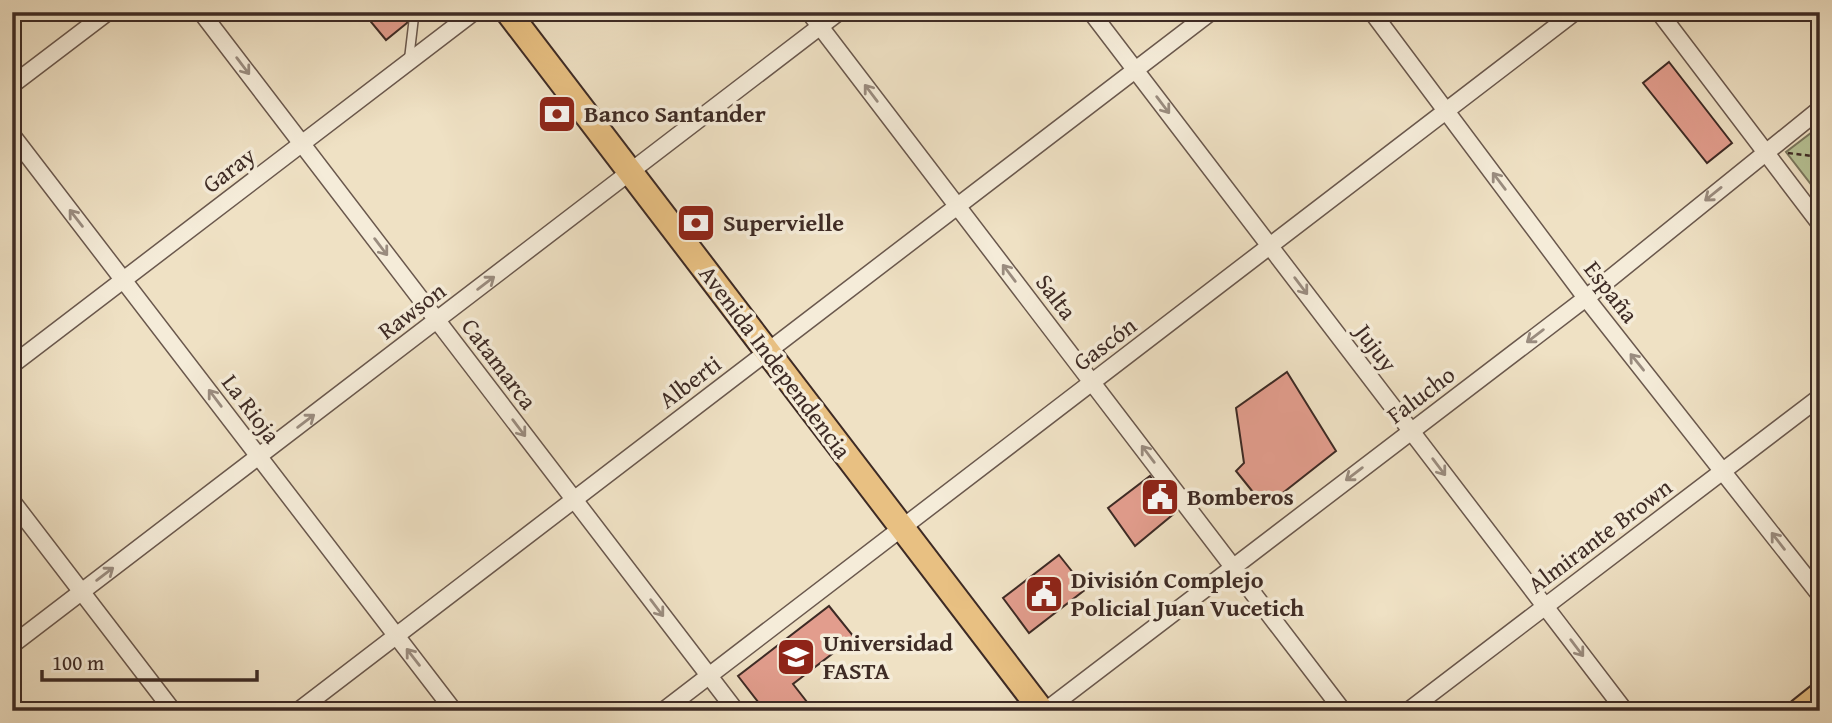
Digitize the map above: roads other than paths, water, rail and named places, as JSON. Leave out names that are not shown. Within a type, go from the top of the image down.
[{"type":"main road","name":"Avenida Independencia","points":[[508,12],[1043,711]]},
{"type":"main road","points":[[1800,711],[1820,695]]},
{"type":"street","points":[[12,85],[108,12]]},
{"type":"street","name":"Catamarca","points":[[201,12],[736,711]]},
{"type":"street","name":"Garay","points":[[12,365],[474,12]]},
{"type":"street","name":"Salta","points":[[809,12],[1343,711]]},
{"type":"street","name":"Rawson","points":[[12,645],[839,12]]},
{"type":"street","name":"Jujuy","points":[[1091,12],[1625,711]]},
{"type":"street","name":"Alberti","points":[[298,711],[1211,12]]},
{"type":"street","name":"España","points":[[1372,12],[1586,298],[1820,595]]},
{"type":"street","name":"Gascón","points":[[663,711],[1575,12]]},
{"type":"street","points":[[1659,12],[1820,224]]},
{"type":"street","name":"Falucho","points":[[1043,711],[1586,298],[1820,109]]},
{"type":"street","name":"La Rioja","points":[[12,135],[454,711]]},
{"type":"street","name":"Almirante Brown","points":[[1408,711],[1820,397]]},
{"type":"street","points":[[12,501],[173,711]]},
{"type":"lane","points":[[408,62],[414,17]]},
{"type":"place","name":"Banco Santander","points":[[557,114]]},
{"type":"place","name":"Supervielle","points":[[696,223]]},
{"type":"place","name":"Bomberos","points":[[1160,497]]},
{"type":"place","name":"División Complejo Policial Juan Vucetich","points":[[1044,594]]},
{"type":"place","name":"Universidad FASTA","points":[[796,657]]}]
